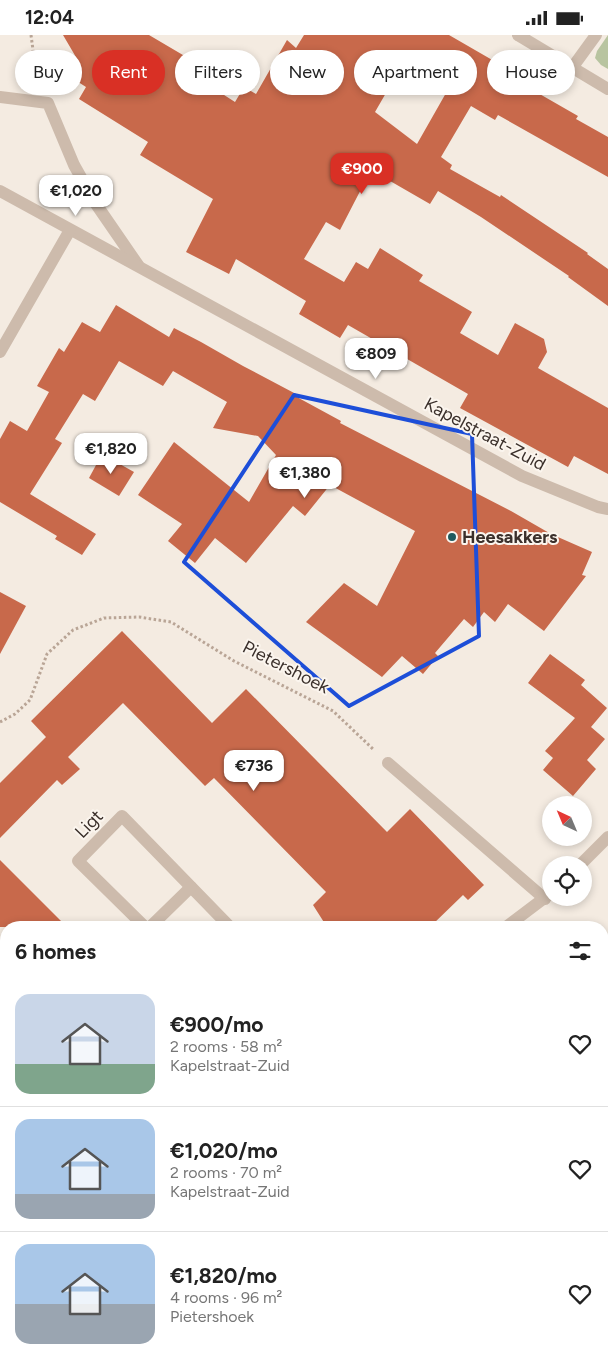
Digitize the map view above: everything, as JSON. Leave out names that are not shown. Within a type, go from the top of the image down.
[{"type":"street","points":[[518,35],[543,50]]},
{"type":"street","points":[[575,64],[596,35]]},
{"type":"street","points":[[575,70],[608,89]]},
{"type":"street","points":[[0,97],[48,103]]},
{"type":"street","name":"Kapelstraat-Zuid","points":[[48,103],[74,165],[96,204],[140,267]]},
{"type":"street","name":"Kapelstraat-Zuid","points":[[0,191],[522,476],[598,507],[608,509]]},
{"type":"street","points":[[0,352],[70,230]]},
{"type":"street","points":[[388,763],[542,891]]},
{"type":"street","name":"Ligt","points":[[139,921],[78,861],[122,816],[224,921]]},
{"type":"street","points":[[589,856],[608,837]]},
{"type":"street","points":[[156,921],[191,887]]},
{"type":"street","points":[[514,921],[542,900]]},
{"type":"path","points":[[32,35],[35,65],[48,103]]},
{"type":"path","name":"Pietershoek","points":[[0,722],[15,714],[30,700],[47,654],[73,630],[104,618],[139,617],[171,621],[234,661],[333,711],[388,763]]},
{"type":"highlighted area","points":[[294,395],[472,434],[479,636],[349,706],[184,562]]},
{"type":"green space","points":[[608,35],[608,69],[595,58],[597,51]]},
{"type":"building","points":[[63,35],[149,35],[175,50],[175,95],[224,95],[235,102],[239,95],[260,95],[260,87],[270,70],[270,95],[344,95],[344,50],[281,50],[287,40],[296,48],[304,35],[449,35],[475,50],[354,50],[354,95],[385,95],[375,112],[417,144],[445,95],[477,95],[477,51],[487,57],[487,95],[541,95],[578,116],[576,119],[608,137],[608,177],[498,115],[495,120],[471,106],[441,157],[452,165],[450,169],[500,197],[501,195],[588,253],[608,269],[608,306],[569,276],[481,217],[438,191],[430,204],[371,170],[340,230],[326,222],[304,259],[344,282],[356,262],[368,269],[380,248],[423,275],[419,281],[472,312],[460,333],[498,355],[515,323],[544,339],[547,352],[538,368],[608,408],[608,474],[574,456],[568,467],[460,408],[468,394],[348,325],[340,338],[299,314],[306,301],[236,259],[229,274],[186,252],[213,199],[140,155],[148,142],[79,99],[86,87],[82,84],[82,50],[72,50]]},
{"type":"building","points":[[116,305],[169,337],[174,328],[201,342],[296,394],[295,396],[341,421],[340,423],[511,511],[551,534],[592,552],[582,575],[586,576],[544,631],[508,604],[495,622],[484,612],[473,627],[464,619],[435,653],[438,656],[423,674],[402,656],[382,677],[306,622],[344,583],[377,606],[415,531],[330,485],[305,516],[293,506],[246,563],[215,538],[195,563],[168,541],[182,524],[138,495],[174,442],[249,502],[276,455],[258,436],[213,428],[227,402],[173,371],[163,386],[119,361],[95,401],[83,394],[55,439],[62,443],[30,494],[96,534],[82,555],[55,539],[57,536],[0,502],[0,439],[10,421],[27,431],[49,392],[37,386],[59,348],[64,352],[82,322],[100,332]]},
{"type":"building","points":[[102,454],[134,472],[119,496],[89,478]]},
{"type":"building","points":[[0,592],[26,606],[0,654]]},
{"type":"building","points":[[122,631],[212,723],[246,689],[387,832],[410,809],[484,885],[468,900],[463,895],[436,921],[323,921],[313,905],[326,892],[214,778],[205,786],[123,703],[68,757],[80,769],[62,785],[57,780],[0,838],[0,783],[46,737],[31,721]]},
{"type":"building","points":[[550,654],[585,680],[581,685],[607,708],[591,727],[605,739],[587,760],[596,769],[573,796],[543,770],[553,758],[545,751],[575,718],[528,683]]},
{"type":"building","points":[[0,860],[61,921],[0,921]]},
{"type":"place","name":"Heesakkers","points":[[452,537]]}]
